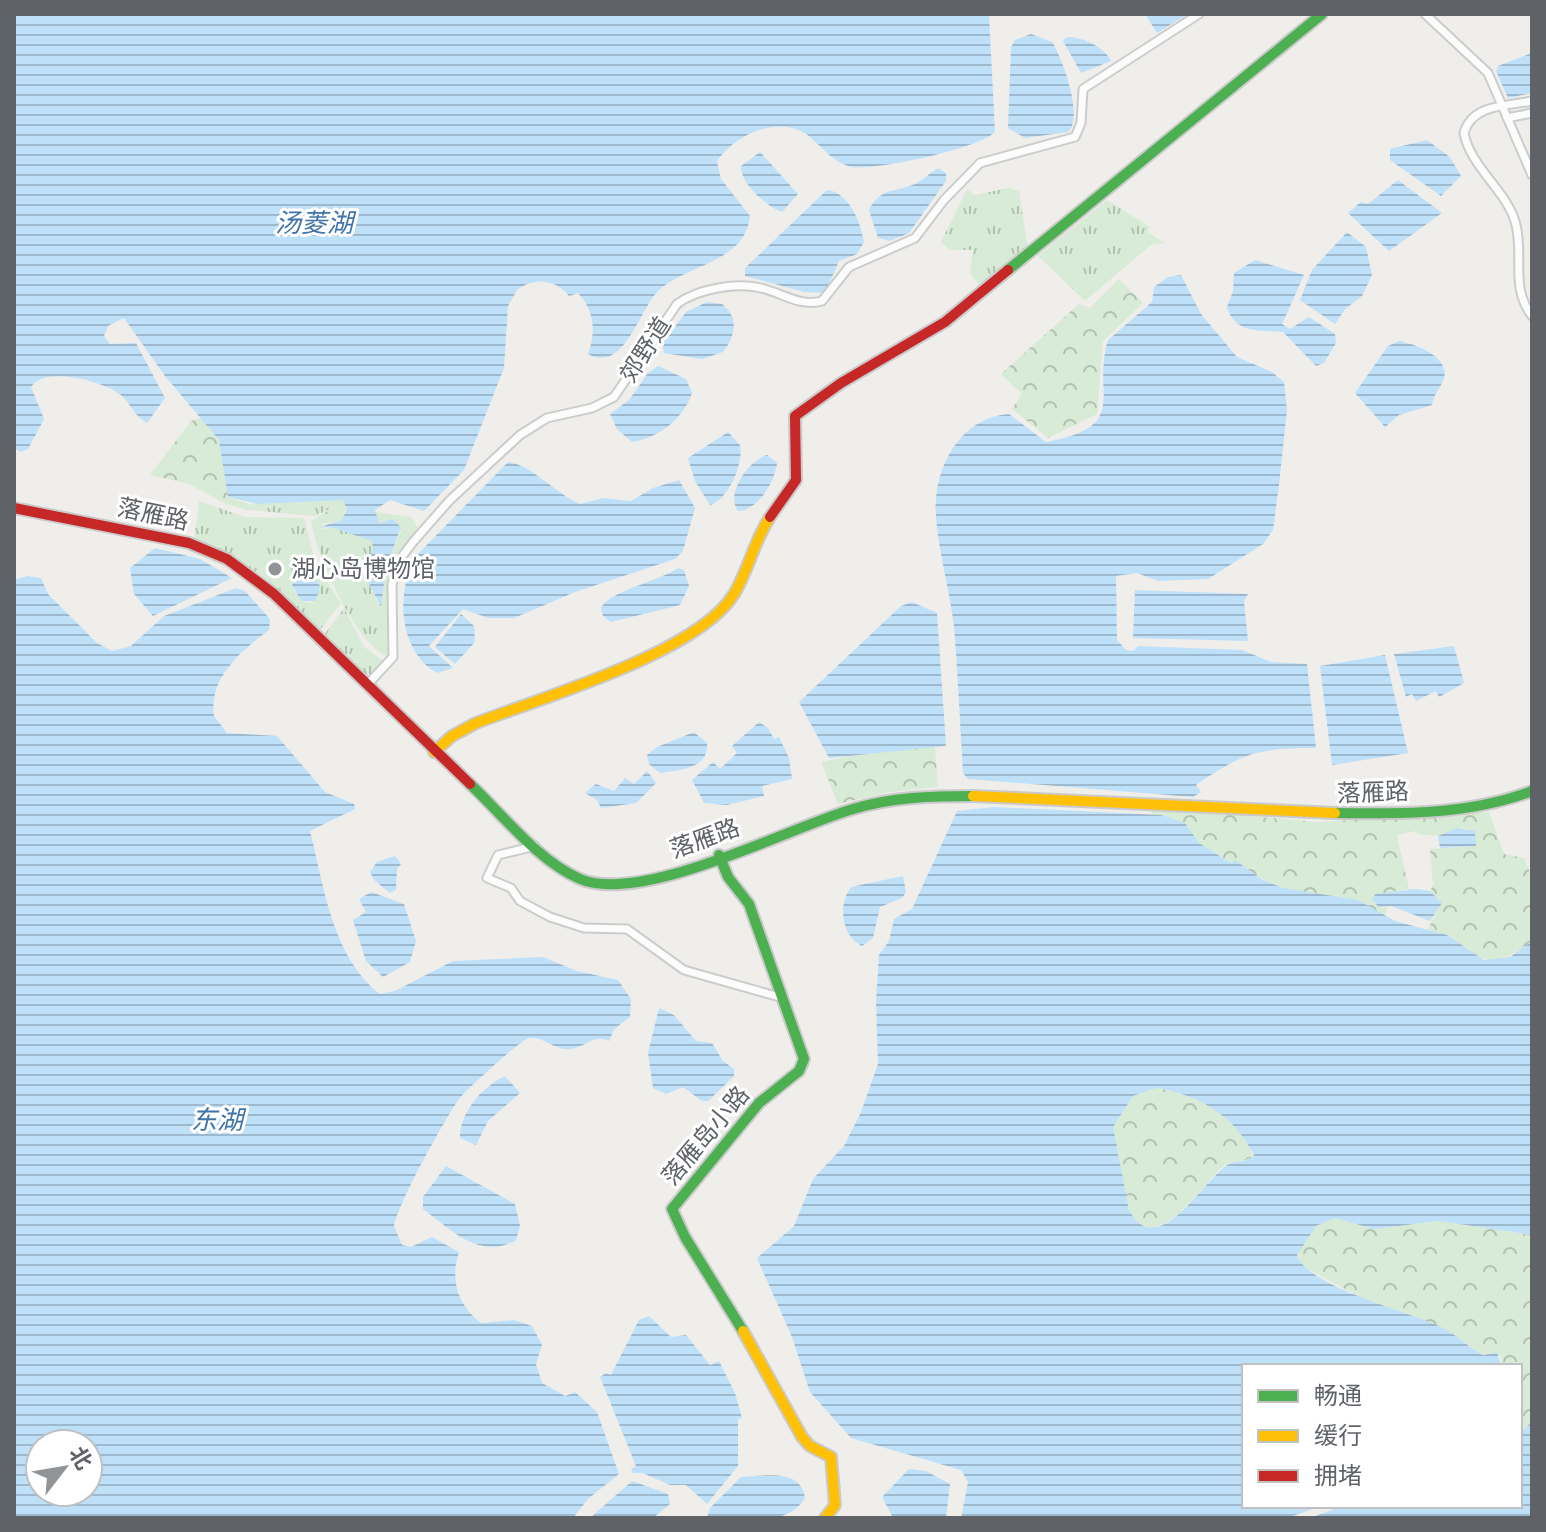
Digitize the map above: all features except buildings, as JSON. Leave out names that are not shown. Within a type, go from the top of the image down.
[{"type":"street","name":"郊野道","points":[[367,685],[393,657],[392,584],[401,558],[413,542],[513,440],[547,418],[592,408],[618,394],[677,304],[690,295],[705,291],[756,287],[799,302],[822,301],[849,267],[915,238],[944,200],[980,163],[1075,137],[1080,127],[1083,89],[1199,14]]},
{"type":"street","points":[[434,752],[452,736],[476,723],[664,650],[708,622],[734,594],[757,536],[796,480],[795,416],[841,383],[945,322],[1322,14]]},
{"type":"street","points":[[1425,14],[1484,67],[1532,175]]},
{"type":"street","points":[[1532,101],[1475,114],[1466,125],[1464,137],[1515,221],[1519,295],[1532,316]]},
{"type":"street","points":[[1507,118],[1532,113]]},
{"type":"street","name":"落雁路","points":[[14,508],[189,543],[227,559],[274,594],[434,752],[535,846],[575,877],[599,884],[650,879],[838,813],[884,801],[922,797],[963,794],[1311,815],[1479,809],[1532,791]]},
{"type":"street","points":[[535,846],[498,855],[487,878],[511,888],[520,901],[550,917],[584,928],[627,929],[684,970],[785,998]]},
{"type":"street","name":"落雁岛小路","points":[[719,855],[728,877],[749,904],[804,1053],[802,1066],[759,1103],[672,1209],[685,1237],[760,1356],[802,1437],[810,1446],[831,1457],[835,1505],[825,1518]]},
{"type":"green space","points":[[1009,188],[1019,191],[1028,249],[981,288],[970,273],[973,250],[950,250],[941,242],[967,189],[974,195]]},
{"type":"green space","points":[[1107,200],[1150,227],[1147,232],[1165,243],[1152,244],[1085,301],[1038,256]]},
{"type":"green space","points":[[1119,279],[1143,303],[1103,341],[1097,414],[1048,438],[1012,409],[1022,394],[1001,374],[1079,304],[1090,308]]},
{"type":"green space","points":[[201,418],[221,443],[228,497],[249,504],[248,510],[228,505],[189,484],[150,475],[191,421]]},
{"type":"green space","points":[[342,499],[347,507],[342,520],[322,524],[323,529],[334,528],[372,541],[373,548],[364,574],[380,607],[386,568],[401,530],[392,519],[379,523],[375,512],[411,517],[420,531],[390,581],[390,652],[387,656],[375,649],[351,617],[339,597],[314,536],[311,521],[340,504],[315,516],[248,510],[249,504]]},
{"type":"green space","points":[[199,501],[245,517],[304,518],[316,565],[341,603],[320,630],[260,574],[194,539]],"holes":[[[303,565],[309,566],[320,588],[312,603],[301,601],[293,589]]]},
{"type":"green space","points":[[344,608],[364,647],[386,663],[374,674],[364,674],[324,635]]},
{"type":"green space","points":[[935,747],[938,787],[890,792],[838,804],[821,762],[874,751]]},
{"type":"green space","points":[[1152,807],[1317,822],[1489,812],[1504,854],[1524,858],[1532,877],[1532,941],[1514,953],[1488,960],[1427,931],[1441,903],[1430,891],[1433,885],[1430,849],[1476,846],[1464,828],[1438,836],[1417,834],[1416,831],[1397,835],[1409,889],[1373,895],[1383,908],[1388,907],[1384,916],[1347,900],[1271,884],[1235,860],[1231,863],[1199,843],[1185,823],[1151,814]]},
{"type":"green space","points":[[1157,1088],[1201,1102],[1228,1119],[1248,1143],[1253,1157],[1224,1166],[1178,1214],[1152,1227],[1140,1224],[1129,1210],[1113,1127],[1133,1096]]},
{"type":"green space","points":[[1335,1218],[1374,1229],[1439,1221],[1532,1235],[1532,1422],[1522,1431],[1522,1364],[1502,1364],[1501,1356],[1483,1355],[1445,1329],[1369,1302],[1302,1266],[1297,1255],[1303,1242],[1322,1223]]},
{"type":"water","name":"汤菱湖","points":[[14,14],[989,14],[995,132],[948,152],[900,163],[860,167],[837,161],[809,136],[797,130],[772,127],[747,135],[717,161],[721,179],[750,216],[746,232],[738,244],[726,253],[658,291],[621,348],[611,355],[601,358],[588,354],[592,338],[591,315],[578,293],[569,296],[558,286],[544,282],[531,283],[517,290],[508,306],[504,368],[464,470],[424,511],[390,500],[375,510],[379,523],[392,519],[401,527],[386,568],[381,607],[364,574],[373,548],[372,541],[334,528],[320,527],[342,520],[347,509],[343,500],[258,504],[228,497],[219,440],[165,376],[124,318],[108,326],[104,336],[110,344],[136,343],[165,398],[147,423],[113,390],[74,378],[48,377],[38,380],[31,387],[44,419],[28,449],[21,452],[14,448]]},
{"type":"water","points":[[1145,14],[1188,14],[1157,33]]},
{"type":"water","points":[[1031,34],[1052,42],[1061,61],[1073,102],[1074,114],[1068,132],[1025,138],[1008,128],[1011,47],[1015,40]]},
{"type":"water","points":[[1067,37],[1092,44],[1111,61],[1081,73],[1063,41]]},
{"type":"water","points":[[1532,53],[1532,93],[1508,98],[1496,71],[1498,66]]},
{"type":"water","points":[[1427,140],[1450,157],[1461,176],[1441,196],[1390,160],[1390,149]]},
{"type":"water","points":[[760,152],[798,194],[782,212],[756,194],[742,173],[741,166]]},
{"type":"water","points":[[938,168],[946,173],[946,181],[909,233],[890,241],[878,238],[869,210],[873,203],[883,194],[915,184]]},
{"type":"water","points":[[1398,180],[1442,213],[1389,251],[1348,213],[1361,202],[1368,204]]},
{"type":"water","points":[[827,190],[848,202],[857,218],[864,242],[857,254],[839,261],[825,293],[804,292],[745,276],[745,268]]},
{"type":"water","points":[[1347,232],[1366,247],[1372,275],[1362,296],[1345,309],[1335,324],[1300,300],[1312,270]]},
{"type":"water","points":[[1255,260],[1304,275],[1282,324],[1290,329],[1309,317],[1335,334],[1336,343],[1324,363],[1316,366],[1283,332],[1249,329],[1231,316],[1227,307],[1233,291],[1234,273]]},
{"type":"water","points":[[1181,275],[1201,314],[1237,357],[1272,372],[1284,382],[1287,410],[1273,530],[1263,544],[1208,579],[1158,581],[1137,573],[1116,576],[1117,640],[1126,650],[1133,651],[1138,646],[1242,650],[1271,662],[1307,664],[1316,748],[1266,751],[1240,759],[1196,785],[1201,792],[1193,797],[968,779],[963,773],[954,626],[936,511],[943,468],[958,441],[968,431],[994,417],[1009,414],[1046,442],[1090,427],[1103,406],[1104,360],[1108,340],[1152,302],[1154,287],[1168,277]]},
{"type":"water","points":[[707,302],[722,304],[733,321],[733,333],[723,352],[702,359],[664,353],[662,344],[686,312]]},
{"type":"water","points":[[1399,341],[1431,354],[1443,365],[1445,373],[1432,405],[1399,415],[1385,427],[1355,393],[1388,346]]},
{"type":"water","points":[[658,366],[686,379],[692,393],[683,411],[669,426],[652,436],[632,442],[617,429],[610,414],[629,400],[648,373]]},
{"type":"water","points":[[728,432],[740,445],[740,462],[728,489],[717,502],[710,505],[695,481],[688,458]]},
{"type":"water","points":[[767,455],[777,463],[769,486],[759,501],[738,511],[735,496],[741,478],[753,463]]},
{"type":"water","points":[[508,462],[525,468],[580,504],[603,498],[631,501],[653,488],[679,480],[695,508],[683,551],[675,559],[575,592],[514,618],[488,618],[463,609],[429,646],[453,668],[437,673],[414,650],[408,635],[403,602],[410,570],[417,555]]},
{"type":"water","points":[[155,548],[200,559],[232,578],[153,616],[134,594],[130,568]]},
{"type":"water","points":[[306,564],[320,586],[316,601],[301,601],[292,585]]},
{"type":"water","points":[[678,568],[684,570],[689,586],[680,605],[611,622],[603,616],[601,608],[614,596]]},
{"type":"water","name":"东湖","points":[[28,576],[41,578],[48,594],[97,643],[112,651],[131,646],[164,616],[236,588],[245,591],[270,619],[269,630],[229,666],[216,689],[214,716],[227,733],[277,736],[325,792],[354,804],[355,809],[310,831],[340,941],[364,979],[380,994],[395,991],[453,961],[543,957],[577,971],[618,980],[631,999],[630,1017],[614,1029],[609,1041],[598,1039],[565,1049],[529,1038],[470,1087],[458,1100],[432,1144],[404,1198],[394,1226],[402,1245],[411,1247],[432,1237],[459,1252],[455,1272],[458,1291],[466,1308],[481,1323],[514,1320],[532,1326],[542,1345],[536,1364],[542,1383],[565,1396],[575,1392],[597,1412],[619,1474],[588,1499],[573,1518],[14,1518],[14,580]]},
{"type":"water","points":[[1135,590],[1248,594],[1244,601],[1248,641],[1133,638]]},
{"type":"water","points":[[912,602],[937,613],[946,746],[829,758],[799,702],[901,606]]},
{"type":"water","points":[[461,614],[474,626],[475,642],[455,664],[435,647]]},
{"type":"water","points":[[1454,646],[1464,683],[1439,697],[1436,691],[1416,701],[1412,694],[1406,697],[1394,654]]},
{"type":"water","points":[[1385,655],[1408,753],[1332,765],[1320,666]]},
{"type":"water","points":[[759,722],[768,728],[774,739],[779,737],[789,758],[792,779],[762,786],[764,796],[727,805],[704,803],[692,780],[713,762],[720,769],[737,753],[732,746]]},
{"type":"water","points":[[694,732],[707,743],[706,752],[698,763],[660,773],[649,764],[647,755],[657,747]]},
{"type":"water","points":[[647,771],[656,783],[636,803],[601,808],[597,800],[585,793],[596,784],[614,791],[625,778],[634,784]]},
{"type":"water","points":[[994,807],[1161,815],[1185,823],[1199,843],[1231,863],[1235,860],[1263,880],[1283,888],[1358,900],[1395,921],[1447,935],[1484,960],[1510,957],[1532,941],[1532,1235],[1439,1221],[1374,1229],[1335,1218],[1316,1226],[1297,1255],[1319,1277],[1339,1288],[1441,1327],[1483,1355],[1497,1353],[1501,1364],[1242,1364],[1242,1508],[1315,1508],[1288,1518],[961,1518],[968,1482],[961,1470],[851,1438],[810,1392],[792,1337],[757,1258],[794,1226],[813,1179],[844,1146],[861,1112],[878,1064],[876,1001],[879,955],[889,941],[894,919],[912,909],[957,811]],"holes":[[[1157,1088],[1187,1096],[1226,1119],[1237,1129],[1254,1155],[1248,1160],[1226,1166],[1179,1214],[1166,1223],[1153,1228],[1140,1224],[1129,1210],[1113,1127],[1133,1096]]]},
{"type":"water","points":[[1457,828],[1475,831],[1476,846],[1440,848],[1438,836]]},
{"type":"water","points":[[395,856],[401,864],[397,869],[396,890],[390,893],[374,880],[370,872],[377,862]]},
{"type":"water","points":[[903,876],[906,892],[902,898],[880,907],[873,938],[862,946],[850,935],[844,920],[844,903],[851,887]]},
{"type":"water","points":[[1416,889],[1430,891],[1442,903],[1430,921],[1391,906],[1379,907],[1372,900],[1375,894]]},
{"type":"water","points":[[371,892],[404,904],[416,941],[410,962],[383,977],[366,961],[353,920],[366,912],[359,899]]},
{"type":"water","points":[[659,1008],[674,1015],[696,1041],[712,1043],[723,1061],[734,1069],[734,1076],[708,1101],[702,1101],[683,1087],[666,1094],[653,1088],[648,1053]]},
{"type":"water","points":[[505,1076],[520,1093],[488,1121],[476,1145],[460,1138],[464,1119],[474,1101]]},
{"type":"water","points":[[446,1166],[515,1204],[520,1226],[516,1240],[503,1246],[478,1245],[455,1233],[423,1209],[423,1197]]},
{"type":"water","points":[[649,1316],[671,1337],[686,1335],[710,1365],[719,1361],[735,1393],[742,1418],[738,1419],[738,1466],[707,1504],[686,1485],[670,1485],[643,1473],[633,1473],[631,1469],[636,1466],[600,1377],[606,1373],[611,1375],[639,1320]]},
{"type":"water","points":[[1532,1422],[1532,1518],[1310,1518],[1337,1508],[1522,1508],[1522,1431]]},
{"type":"water","points":[[909,1469],[926,1471],[950,1484],[946,1518],[893,1518],[882,1497]]},
{"type":"water","points":[[771,1475],[789,1478],[802,1488],[805,1498],[797,1508],[774,1518],[707,1518],[710,1508],[741,1477]]},
{"type":"water","points":[[632,1481],[668,1494],[670,1504],[653,1518],[590,1518]]},
{"type":"traffic: fast","points":[[1008,270],[1322,14]]},
{"type":"traffic: fast","points":[[470,784],[550,861],[580,879],[607,884],[640,882],[676,873],[868,805],[913,798],[973,796]]},
{"type":"traffic: fast","points":[[1335,813],[1410,813],[1459,809],[1532,791]]},
{"type":"traffic: fast","points":[[719,855],[728,877],[749,904],[804,1059],[799,1071],[759,1103],[672,1209],[685,1237],[743,1331]]},
{"type":"traffic: slow","points":[[434,752],[452,736],[476,723],[617,671],[688,635],[715,615],[734,594],[770,517]]},
{"type":"traffic: slow","points":[[973,796],[1335,813]]},
{"type":"traffic: slow","points":[[743,1331],[802,1437],[810,1446],[831,1457],[835,1505],[825,1518]]},
{"type":"traffic: jam","points":[[770,517],[796,480],[795,416],[841,383],[945,322],[1008,270]]},
{"type":"traffic: jam","points":[[14,508],[189,543],[227,559],[274,594],[470,784]]},
{"type":"place","name":"湖心岛博物馆","points":[[275,569]]}]
